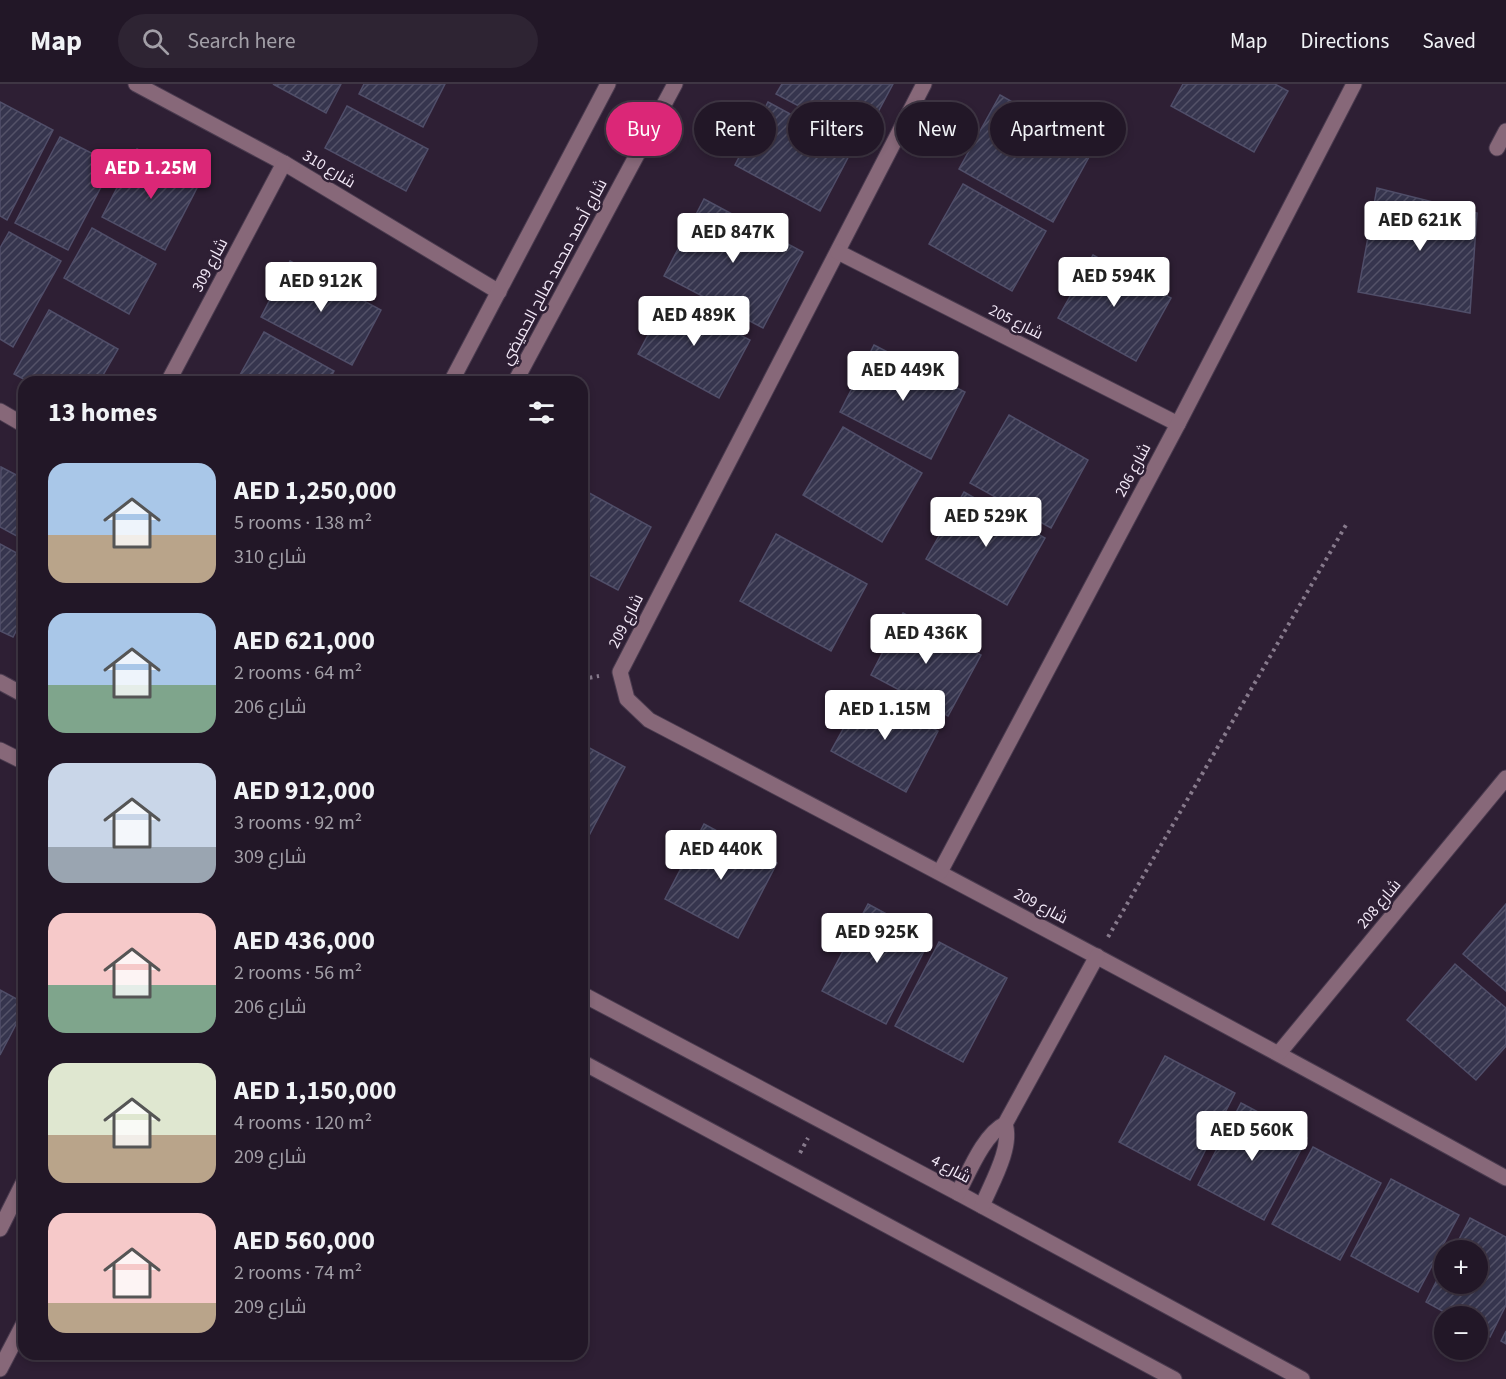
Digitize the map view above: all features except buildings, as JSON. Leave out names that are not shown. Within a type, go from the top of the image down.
[{"type":"street","name":"شارع 310","points":[[136,84],[284,164],[499,292]]},
{"type":"street","points":[[454,376],[608,84]]},
{"type":"street","name":"شارع أحمد محمد صالح الحميضي","points":[[518,376],[675,84]]},
{"type":"street","name":"شارع 209","points":[[924,84],[620,672],[627,699],[649,720],[1279,1053],[1506,1178]]},
{"type":"street","name":"شارع 206","points":[[940,872],[1178,424],[1354,84]]},
{"type":"street","points":[[1497,148],[1506,131]]},
{"type":"street","name":"شارع 309","points":[[171,376],[284,164]]},
{"type":"street","name":"شارع 205","points":[[838,252],[1178,424]]},
{"type":"street","points":[[0,411],[18,422]]},
{"type":"street","points":[[0,682],[18,692]]},
{"type":"street","points":[[0,750],[18,759]]},
{"type":"street","name":"شارع 208","points":[[1279,1053],[1506,778]]},
{"type":"street","points":[[958,1193],[989,1137],[1005,1124],[1097,956]]},
{"type":"street","name":"شارع 4","points":[[588,997],[1302,1379]]},
{"type":"street","points":[[588,1065],[1174,1379]]},
{"type":"street","points":[[982,1206],[1006,1147],[1008,1131],[1005,1124]]},
{"type":"street","points":[[0,1229],[18,1192]]},
{"type":"street","points":[[0,1369],[18,1334]]},
{"type":"path","points":[[1097,956],[1346,525]]},
{"type":"path","points":[[789,1173],[818,1119]]}]
